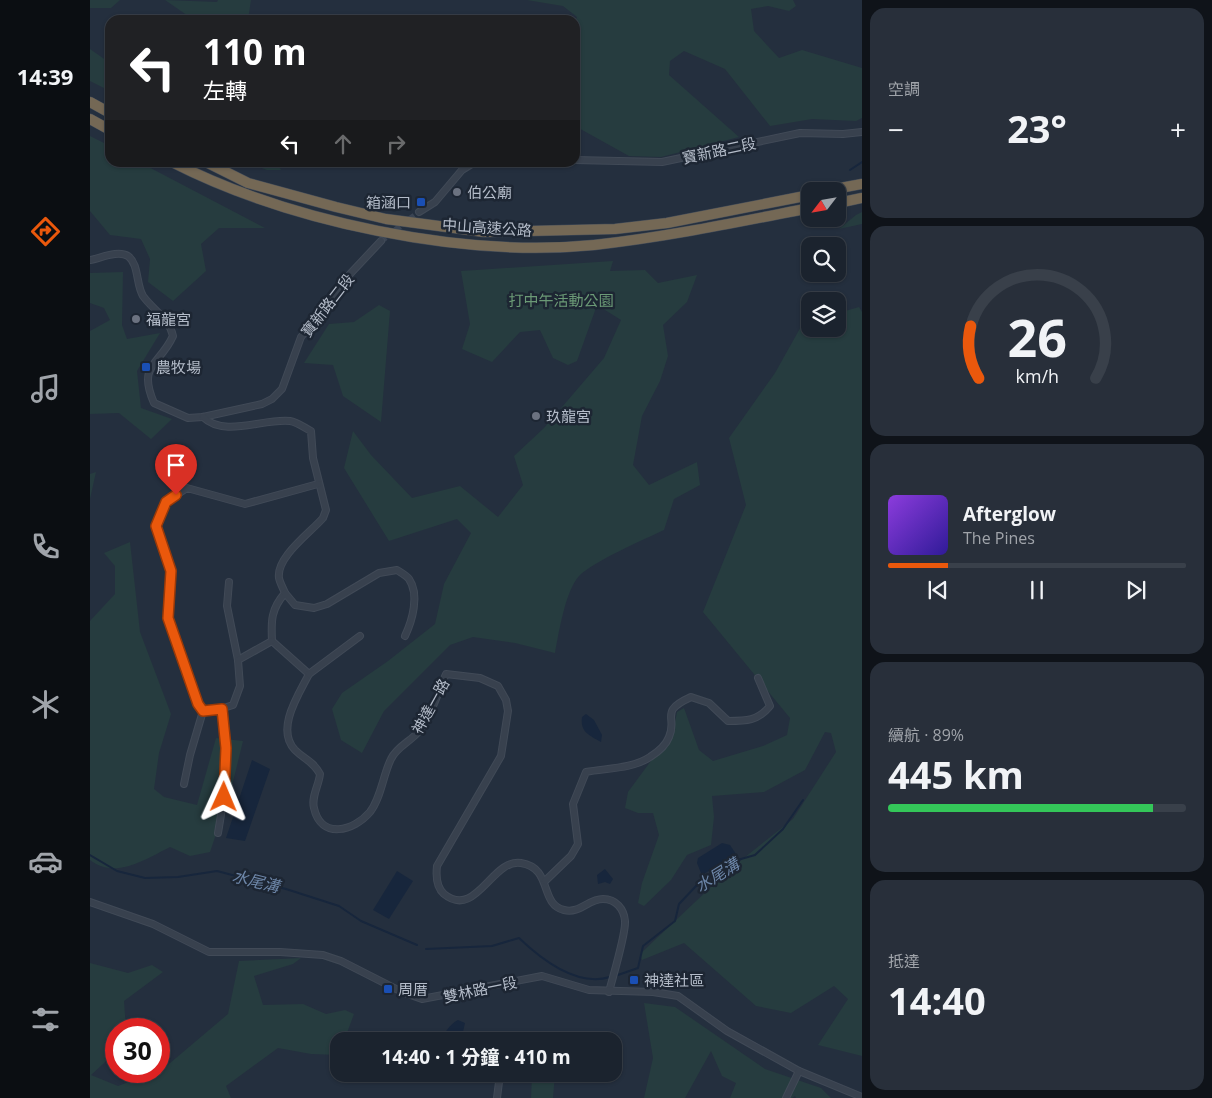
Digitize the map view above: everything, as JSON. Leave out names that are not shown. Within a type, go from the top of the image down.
[{"type":"highway","points":[[90,102],[105,110]]},
{"type":"highway","points":[[90,119],[105,127]]},
{"type":"highway","name":"中山高速公路","points":[[184,167],[244,193],[304,213],[370,229],[475,244],[592,245],[681,234],[801,210]]},
{"type":"highway","name":"中山高速公路","points":[[216,167],[248,183],[336,207],[441,228],[484,232],[515,233],[615,229],[677,221],[801,197]]},
{"type":"highway","points":[[846,187],[862,184]]},
{"type":"highway","points":[[846,201],[862,198]]},
{"type":"street","name":"寶新路二段","points":[[580,160],[662,162],[800,133],[843,134],[862,132]]},
{"type":"street","points":[[419,212],[435,202],[462,170],[467,167]]},
{"type":"street","name":"寶新路二段","points":[[90,260],[122,253],[130,257],[134,265],[138,286],[143,296],[170,326],[172,336],[150,368],[148,386],[154,403],[188,418],[203,417],[262,404],[272,399],[282,389],[301,337],[324,311],[350,274],[381,241]]},
{"type":"street","points":[[203,417],[209,424],[231,426],[291,421],[311,431],[318,484],[326,510],[323,518],[285,558],[279,569],[279,579],[285,593],[295,605],[314,608],[327,604],[379,573],[397,570],[410,580],[414,602],[413,619],[405,636]]},
{"type":"street","points":[[203,711],[198,704],[168,618],[171,571],[156,526],[166,502],[187,488],[245,504],[318,484]]},
{"type":"street","points":[[203,711],[222,709],[233,705],[240,686],[238,660],[227,606],[229,582]]},
{"type":"street","points":[[285,593],[272,614],[272,642],[310,674],[360,636]]},
{"type":"street","points":[[238,660],[272,642]]},
{"type":"street","name":"神達一路","points":[[310,674],[288,723],[288,734],[294,749],[314,764],[320,774],[314,796],[314,808],[318,816],[330,828],[342,830],[361,822],[371,810],[391,758],[422,728],[446,674],[480,678],[498,686],[506,700],[508,711],[501,756],[437,866],[437,882],[444,894],[450,897],[460,900],[470,898],[478,893],[503,867],[520,862],[532,866],[545,881],[551,902],[561,909],[572,911],[604,899],[614,901],[621,907],[625,921],[609,992]]},
{"type":"street","points":[[545,881],[571,856],[578,844],[573,804],[586,772],[635,764],[649,758],[662,748],[670,737],[670,715],[679,703],[691,697],[708,703],[728,721],[744,721],[762,716],[770,706],[758,678]]},
{"type":"street","points":[[218,833],[224,797],[226,748],[222,709]]},
{"type":"street","points":[[184,784],[203,711]]},
{"type":"street","name":"雙林路一段","points":[[90,902],[153,924],[209,952],[280,952],[323,955],[341,961],[422,1000],[542,976],[589,990],[653,992],[678,996],[727,1031],[799,1071],[862,1097]]},
{"type":"street","points":[[786,1098],[799,1071]]},
{"type":"street","points":[[497,1098],[499,1082]]},
{"type":"green space","points":[[90,0],[120,0],[111,8],[90,8]]},
{"type":"green space","points":[[165,0],[217,2],[218,0],[251,0],[249,15],[187,15]]},
{"type":"green space","points":[[527,0],[793,0],[796,6],[789,11],[768,6],[751,9],[754,31],[779,58],[802,50],[862,68],[862,118],[856,121],[812,119],[770,126],[725,69],[684,51],[670,61],[669,75],[739,137],[661,157],[629,156],[580,129],[580,15],[574,15],[563,6]]},
{"type":"green space","points":[[90,49],[105,60],[105,88],[90,81]]},
{"type":"green space","points":[[90,136],[105,144],[105,167],[149,167],[265,228],[219,228],[201,244],[206,271],[173,301],[148,282],[150,259],[141,239],[110,235],[90,211]]},
{"type":"green space","points":[[259,167],[279,167],[281,170],[267,170]]},
{"type":"green space","points":[[862,212],[862,224],[846,227],[846,223]]},
{"type":"green space","name":"打中午活動公園","points":[[613,261],[610,271],[645,270],[658,283],[697,275],[687,302],[663,325],[668,356],[660,381],[642,416],[633,465],[649,485],[697,462],[700,485],[674,499],[664,530],[607,557],[579,576],[566,602],[555,653],[515,643],[473,637],[450,645],[384,711],[362,753],[341,740],[332,709],[342,693],[388,661],[435,624],[444,584],[471,533],[457,519],[389,541],[344,468],[353,431],[371,455],[412,498],[460,486],[498,517],[523,485],[514,456],[544,428],[604,358],[621,320],[597,305],[577,361],[568,365],[553,358],[540,330],[520,332],[492,362],[462,349],[470,324],[461,271]]},
{"type":"green space","points":[[123,272],[122,325],[127,339],[160,333],[137,371],[141,408],[172,419],[151,439],[119,413],[90,414],[90,331],[110,320],[104,308],[90,303],[90,273]]},
{"type":"green space","points":[[379,305],[390,311],[381,422],[343,396],[333,365],[304,363],[329,324],[354,322]]},
{"type":"green space","points":[[859,307],[862,312],[862,1056],[818,1045],[848,999],[834,986],[791,1013],[756,1006],[684,943],[642,960],[640,954],[730,869],[793,819],[836,752],[831,733],[825,732],[805,770],[764,792],[712,796],[714,817],[711,845],[687,855],[671,880],[644,906],[638,903],[642,883],[659,835],[653,813],[638,813],[625,808],[628,792],[656,754],[672,738],[677,712],[684,708],[699,750],[713,761],[763,746],[787,735],[790,718],[703,612],[746,505],[729,438],[775,373],[801,327],[801,337],[846,337],[846,311]]},
{"type":"green space","points":[[96,472],[90,499],[90,474]]},
{"type":"green space","points":[[130,542],[140,632],[171,714],[159,753],[154,789],[164,797],[197,805],[216,738],[243,741],[232,786],[210,852],[190,856],[170,847],[130,866],[110,868],[100,866],[90,860],[90,621],[115,594],[115,566],[104,553]]},
{"type":"green space","points":[[301,958],[293,964],[254,976],[263,1005],[303,1004],[326,1014],[345,1010],[354,1014],[347,1032],[330,1032],[330,1055],[311,1054],[278,1048],[226,1086],[231,1098],[90,1098],[90,963],[128,973],[152,965],[163,972],[124,1001],[125,1018],[105,1018],[105,1062],[91,1075],[105,1081],[105,1083],[118,1086],[126,1083],[170,1083],[170,1063],[228,1014],[239,961]]},
{"type":"green space","points":[[644,1003],[675,1007],[765,1069],[821,1088],[831,1098],[796,1098],[795,1096],[792,1098],[730,1098],[736,1083],[722,1076],[711,1051],[685,1098],[644,1098],[653,1058]]},
{"type":"green space","points":[[532,1082],[554,1082],[553,1098],[531,1098]]},
{"type":"water","points":[[586,714],[594,720],[602,735],[601,742],[584,730],[582,717]]},
{"type":"water","points":[[252,760],[270,769],[245,841],[226,838]]},
{"type":"water","points":[[722,843],[730,845],[736,854],[704,874],[701,873],[697,863],[698,858]]},
{"type":"water","points":[[605,869],[613,879],[610,884],[605,882],[598,884],[597,875]]},
{"type":"water","points":[[397,871],[413,881],[389,919],[373,910]]},
{"type":"water","points":[[458,1020],[465,1023],[463,1032],[445,1032]]},
{"type":"waterway","points":[[850,170],[862,162]]},
{"type":"waterway","name":"水尾溝","points":[[615,976],[638,968],[643,946],[675,921],[679,904],[697,885],[734,861],[755,855],[783,829],[803,800]]},
{"type":"waterway","name":"水尾溝","points":[[90,855],[117,871],[145,878],[178,877],[217,871],[286,889],[339,906],[361,921],[417,945]]},
{"type":"waterway","name":"水尾溝","points":[[426,949],[492,946],[519,938],[538,955],[561,970],[585,978],[598,979],[610,977]]},
{"type":"tunnel","points":[[381,241],[419,212]]},
{"type":"place","name":"伯公廟","points":[[457,192]]},
{"type":"place","name":"箱涵口","points":[[421,202]]},
{"type":"place","name":"福龍宮","points":[[136,319]]},
{"type":"place","name":"農牧場","points":[[146,367]]},
{"type":"place","name":"玖龍宮","points":[[536,416]]},
{"type":"place","name":"神達社區","points":[[634,980]]},
{"type":"place","name":"周厝","points":[[388,989]]},
{"type":"route","points":[[176,495],[166,502],[156,526],[171,571],[168,618],[198,704],[203,711],[222,709],[226,748],[224,797]]}]
